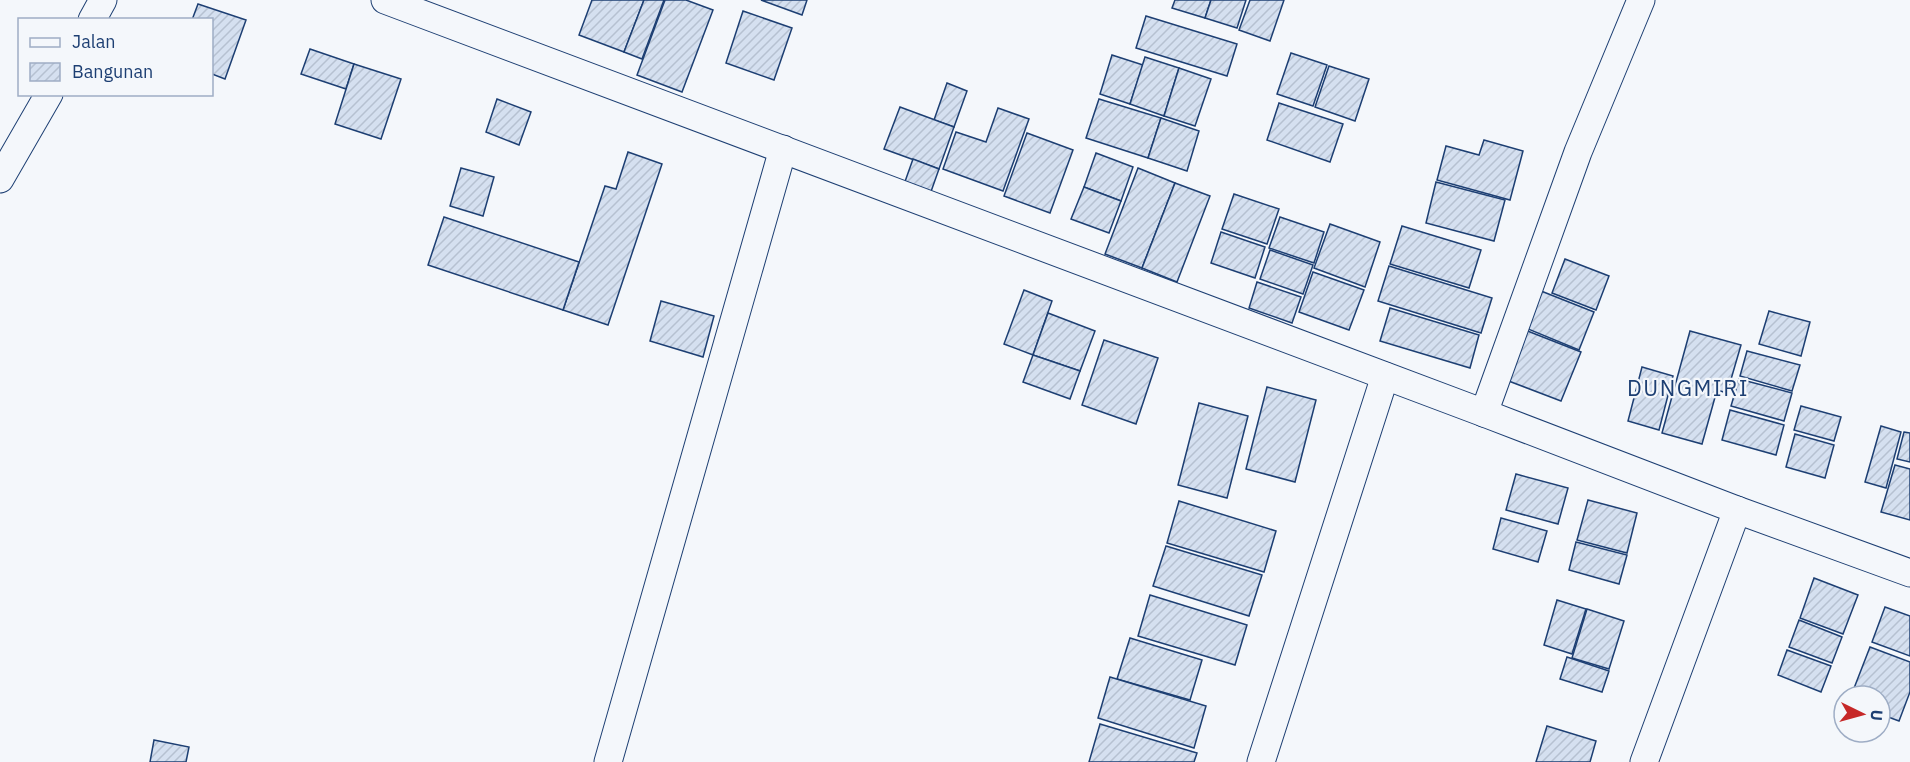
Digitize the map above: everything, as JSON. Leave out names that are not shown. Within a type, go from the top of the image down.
[{"type":"street","points":[[93,18],[103,0]]},
{"type":"street","points":[[385,0],[1737,510],[1910,573]]},
{"type":"street","points":[[1484,413],[1578,152],[1641,0]]},
{"type":"street","points":[[0,179],[48,96]]},
{"type":"street","points":[[608,762],[783,149]]},
{"type":"street","points":[[1261,762],[1385,376]]},
{"type":"street","points":[[1644,762],[1737,510]]},
{"type":"building","points":[[592,0],[644,0],[624,52],[579,35]]},
{"type":"building","points":[[644,0],[664,0],[642,59],[624,52]]},
{"type":"building","points":[[665,0],[686,0],[713,10],[682,92],[637,75]]},
{"type":"building","points":[[761,0],[807,0],[802,15]]},
{"type":"building","points":[[1175,0],[1211,0],[1205,18],[1172,8]]},
{"type":"building","points":[[1211,0],[1246,0],[1237,28],[1205,18]]},
{"type":"building","points":[[1250,0],[1284,0],[1270,41],[1239,30]]},
{"type":"building","points":[[198,4],[246,20],[225,79],[213,74],[213,18],[193,18]]},
{"type":"building","points":[[743,11],[792,28],[774,80],[726,63]]},
{"type":"building","points":[[1146,16],[1237,44],[1227,76],[1136,48]]},
{"type":"building","points":[[310,49],[354,64],[346,89],[301,74]]},
{"type":"building","points":[[1291,53],[1327,65],[1313,106],[1277,94]]},
{"type":"building","points":[[1112,55],[1143,65],[1130,104],[1100,94]]},
{"type":"building","points":[[1145,57],[1179,68],[1164,116],[1130,104]]},
{"type":"building","points":[[354,64],[401,79],[381,139],[335,124]]},
{"type":"building","points":[[1329,66],[1369,79],[1355,121],[1315,107]]},
{"type":"building","points":[[1179,68],[1211,79],[1195,126],[1164,116]]},
{"type":"building","points":[[947,83],[967,91],[954,127],[934,120]]},
{"type":"building","points":[[497,99],[531,112],[519,145],[486,132]]},
{"type":"building","points":[[1099,99],[1161,118],[1148,158],[1086,138]]},
{"type":"building","points":[[1279,103],[1343,124],[1330,162],[1267,140]]},
{"type":"building","points":[[900,107],[954,127],[939,169],[884,149]]},
{"type":"building","points":[[998,108],[1029,119],[1003,191],[943,169],[956,132],[986,142]]},
{"type":"building","points":[[1161,118],[1199,131],[1187,171],[1148,158]]},
{"type":"building","points":[[1027,133],[1073,150],[1050,213],[1004,196]]},
{"type":"building","points":[[1484,140],[1523,151],[1510,200],[1437,180],[1446,146],[1479,155]]},
{"type":"building","points":[[628,152],[662,164],[608,325],[563,310],[605,186],[616,189]]},
{"type":"building","points":[[1096,153],[1133,167],[1121,201],[1084,187]]},
{"type":"building","points":[[913,159],[939,169],[928,200],[902,190]]},
{"type":"building","points":[[461,168],[494,177],[483,216],[450,206]]},
{"type":"building","points":[[1138,168],[1175,183],[1142,268],[1105,254]]},
{"type":"building","points":[[1436,182],[1505,200],[1494,241],[1426,223]]},
{"type":"building","points":[[1175,183],[1210,196],[1177,282],[1142,268]]},
{"type":"building","points":[[1084,187],[1121,201],[1109,233],[1071,219]]},
{"type":"building","points":[[1234,194],[1279,209],[1267,244],[1222,229]]},
{"type":"building","points":[[444,217],[579,262],[563,310],[428,265]]},
{"type":"building","points":[[1280,217],[1324,232],[1314,263],[1269,248]]},
{"type":"building","points":[[1330,224],[1380,242],[1365,287],[1314,268]]},
{"type":"building","points":[[1402,226],[1481,250],[1469,288],[1390,264]]},
{"type":"building","points":[[1221,232],[1265,247],[1255,278],[1211,263]]},
{"type":"building","points":[[1270,250],[1313,265],[1303,294],[1260,279]]},
{"type":"building","points":[[1565,259],[1609,276],[1596,310],[1552,293]]},
{"type":"building","points":[[1389,266],[1492,298],[1481,333],[1378,301]]},
{"type":"building","points":[[1313,272],[1364,290],[1349,330],[1299,312]]},
{"type":"building","points":[[1257,282],[1301,297],[1292,323],[1249,308]]},
{"type":"building","points":[[1536,289],[1594,312],[1579,350],[1521,326]]},
{"type":"building","points":[[1024,290],[1052,301],[1033,355],[1004,344]]},
{"type":"building","points":[[661,301],[714,316],[703,357],[650,341]]},
{"type":"building","points":[[1390,308],[1479,335],[1470,368],[1380,341]]},
{"type":"building","points":[[1769,311],[1810,322],[1801,356],[1759,344]]},
{"type":"building","points":[[1048,313],[1095,331],[1080,371],[1033,355]]},
{"type":"building","points":[[1525,330],[1581,352],[1561,401],[1506,380]]},
{"type":"building","points":[[1690,331],[1741,345],[1727,393],[1717,390],[1702,444],[1662,433]]},
{"type":"building","points":[[1104,340],[1158,358],[1136,424],[1082,405]]},
{"type":"building","points":[[1747,351],[1800,365],[1792,391],[1740,376]]},
{"type":"building","points":[[1033,355],[1080,371],[1070,399],[1023,382]]},
{"type":"building","points":[[1642,367],[1673,376],[1659,430],[1628,421]]},
{"type":"building","points":[[1739,379],[1792,393],[1784,421],[1731,406]]},
{"type":"building","points":[[1267,387],[1316,400],[1295,482],[1246,469]]},
{"type":"building","points":[[1199,403],[1248,416],[1227,498],[1178,485]]},
{"type":"building","points":[[1801,406],[1841,417],[1834,441],[1794,430]]},
{"type":"building","points":[[1730,410],[1784,425],[1776,455],[1722,440]]},
{"type":"building","points":[[1881,426],[1901,432],[1886,488],[1865,482]]},
{"type":"building","points":[[1904,432],[1910,433],[1910,462],[1897,459]]},
{"type":"building","points":[[1795,434],[1834,445],[1825,478],[1786,467]]},
{"type":"building","points":[[1895,465],[1910,469],[1910,520],[1881,512]]},
{"type":"building","points":[[1516,474],[1568,488],[1558,524],[1506,510]]},
{"type":"building","points":[[1588,500],[1637,513],[1627,553],[1577,540]]},
{"type":"building","points":[[1179,501],[1276,531],[1264,572],[1167,543]]},
{"type":"building","points":[[1501,518],[1547,531],[1538,562],[1493,549]]},
{"type":"building","points":[[1576,542],[1627,555],[1619,584],[1569,570]]},
{"type":"building","points":[[1166,546],[1262,575],[1249,616],[1153,586]]},
{"type":"building","points":[[1814,578],[1858,595],[1843,634],[1800,618]]},
{"type":"building","points":[[1150,595],[1247,625],[1235,665],[1138,636]]},
{"type":"building","points":[[1557,600],[1586,609],[1572,654],[1544,645]]},
{"type":"building","points":[[1885,607],[1910,616],[1910,656],[1872,642]]},
{"type":"building","points":[[1587,609],[1624,621],[1609,669],[1572,658]]},
{"type":"building","points":[[1799,620],[1842,637],[1832,663],[1789,647]]},
{"type":"building","points":[[1130,638],[1202,660],[1190,700],[1117,679]]},
{"type":"building","points":[[1870,647],[1910,662],[1910,692],[1899,721],[1892,718],[1892,684],[1856,684]]},
{"type":"building","points":[[1787,650],[1831,666],[1821,692],[1778,675]]},
{"type":"building","points":[[1567,657],[1609,671],[1602,692],[1560,679]]},
{"type":"building","points":[[1110,677],[1206,706],[1194,748],[1098,718]]},
{"type":"building","points":[[1100,724],[1197,753],[1194,762],[1089,762]]},
{"type":"building","points":[[1547,726],[1596,741],[1590,762],[1536,762]]},
{"type":"building","points":[[154,740],[189,747],[186,762],[150,762]]},
{"type":"district","name":"DUNGMIRI","points":[[1688,388]]}]
